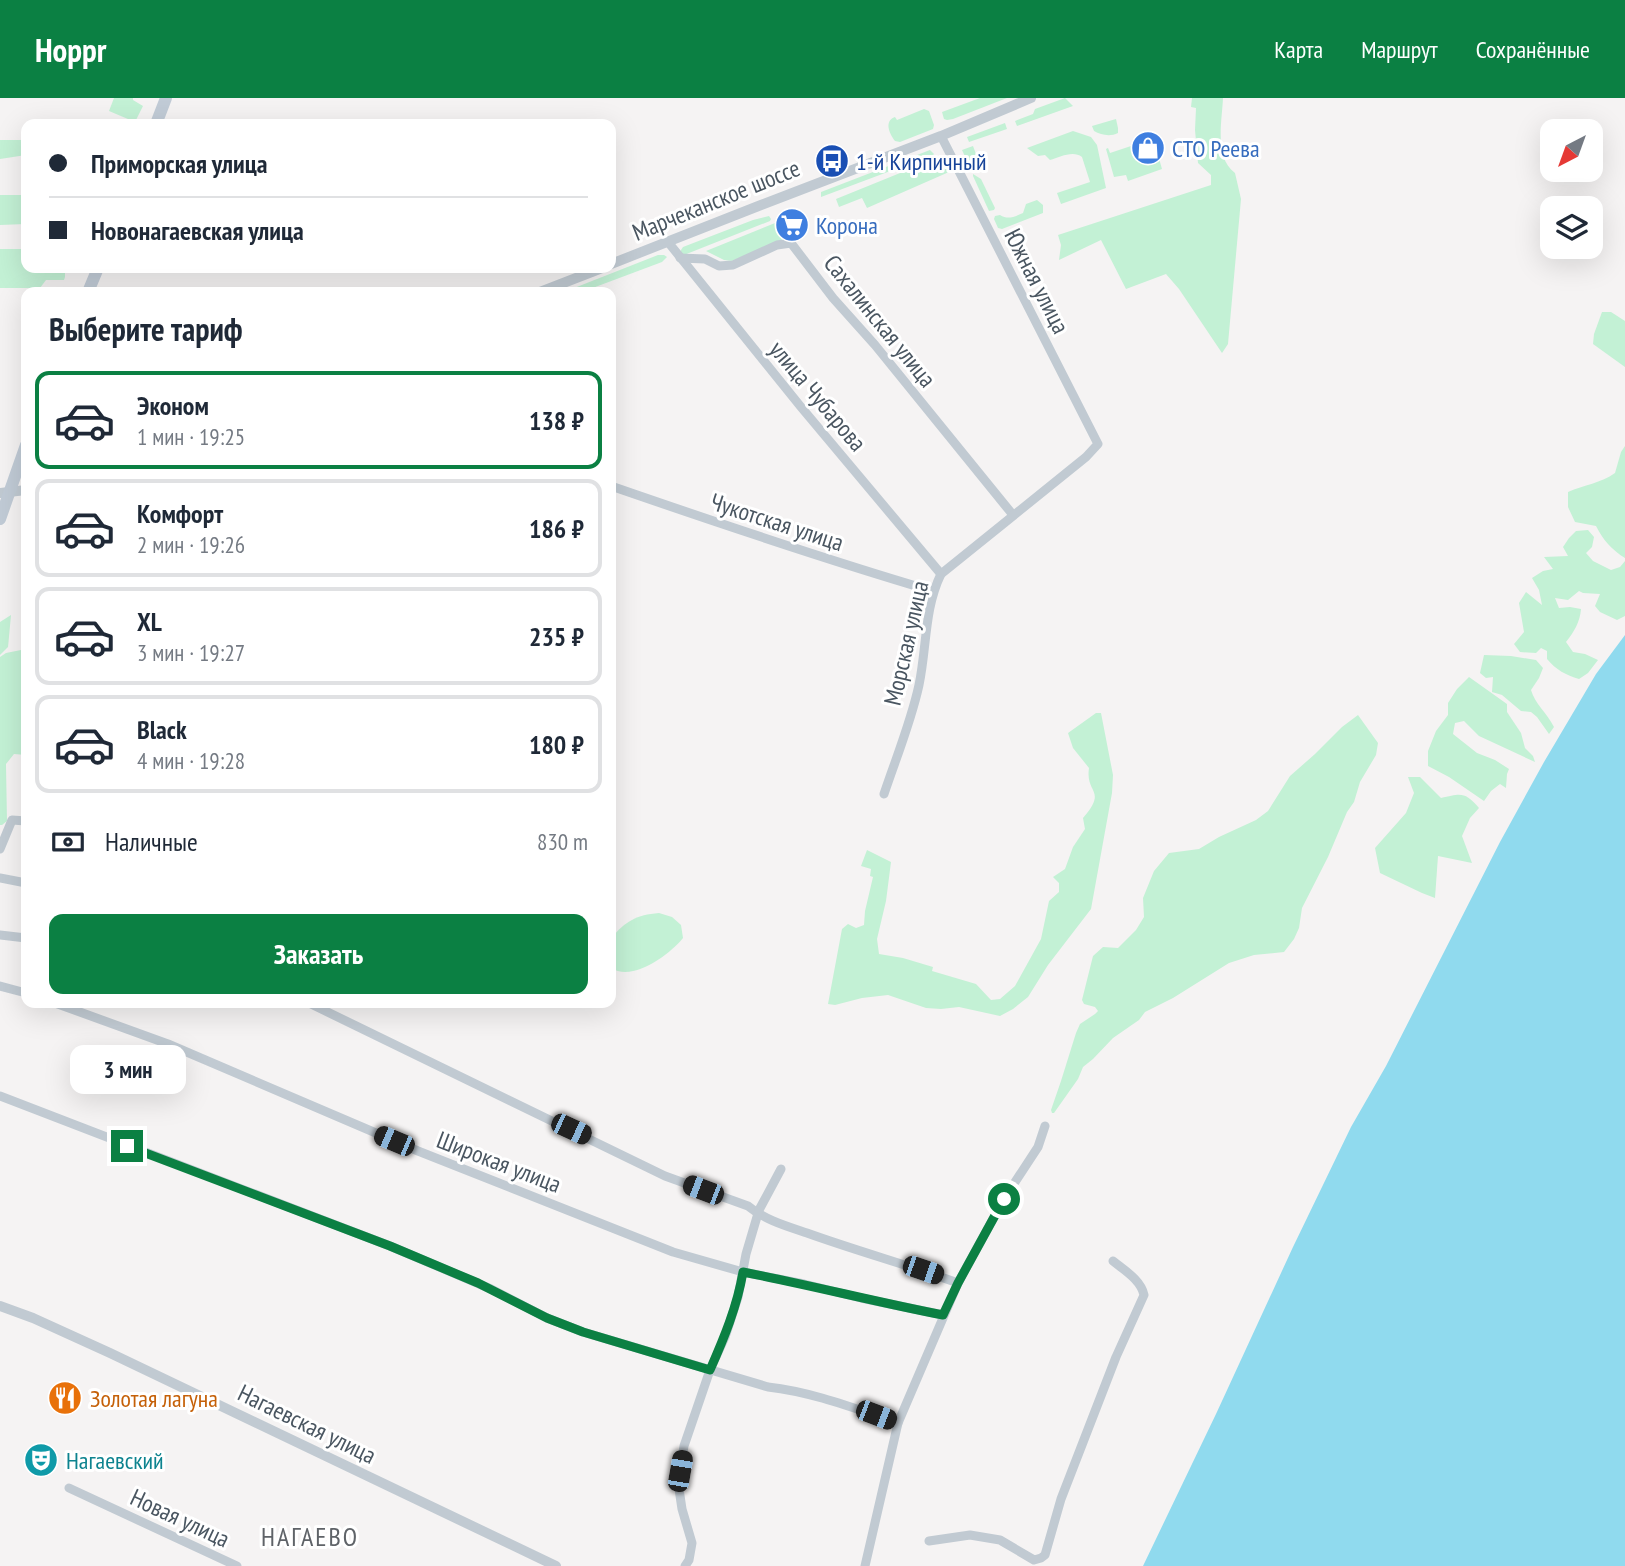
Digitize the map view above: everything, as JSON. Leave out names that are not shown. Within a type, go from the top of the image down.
[{"type":"main road","points":[[158,119],[166,98]]},
{"type":"main road","points":[[0,519],[4,493],[21,456]]},
{"type":"street","name":"Марчеканское шоссе","points":[[616,262],[941,136],[1031,98]]},
{"type":"street","name":"Южная улица","points":[[941,136],[1098,444]]},
{"type":"street","name":"улица Чубарова","points":[[668,242],[941,574]]},
{"type":"street","name":"Сахалинская улица","points":[[680,258],[705,259],[719,266],[733,265],[778,245],[792,243],[833,298],[1013,515]]},
{"type":"street","points":[[553,287],[589,273]]},
{"type":"street","name":"Морская улица","points":[[884,794],[918,688],[933,591],[941,574],[1086,457],[1098,444]]},
{"type":"street","name":"Чукотская улица","points":[[616,488],[741,531],[933,591]]},
{"type":"street","points":[[0,849],[12,820],[21,821]]},
{"type":"street","points":[[0,878],[21,882]]},
{"type":"street","points":[[0,935],[21,937]]},
{"type":"street","points":[[0,986],[21,992]]},
{"type":"street","name":"Широкая улица","points":[[69,1008],[168,1044],[418,1151],[673,1252],[743,1272],[943,1315]]},
{"type":"street","points":[[319,1008],[665,1176],[748,1206],[758,1214],[848,1248],[958,1283]]},
{"type":"street","points":[[0,1096],[390,1246],[492,1289],[560,1324],[768,1387],[782,1388],[843,1404],[898,1423]]},
{"type":"street","points":[[865,1566],[898,1423],[958,1283],[1004,1199],[1038,1147],[1045,1126]]},
{"type":"street","points":[[685,1566],[692,1543],[679,1489],[684,1446],[734,1310],[758,1214],[780,1169]]},
{"type":"street","points":[[929,1541],[970,1535],[1000,1540],[1034,1560],[1045,1555],[1061,1499],[1116,1357],[1144,1295],[1139,1283],[1113,1261]]},
{"type":"street","name":"Нагаевская улица","points":[[0,1306],[110,1353],[556,1566]]},
{"type":"street","name":"Новая улица","points":[[68,1488],[237,1566]]},
{"type":"green space","points":[[114,98],[133,98],[143,106],[136,119],[128,119],[109,111]]},
{"type":"green space","points":[[980,98],[1007,98],[953,119],[944,119],[942,112]]},
{"type":"green space","points":[[1065,98],[1073,106],[1017,126],[1015,121],[1033,114],[1035,109]]},
{"type":"green space","points":[[1192,98],[1223,98],[1222,149],[1228,166],[1235,173],[1241,199],[1228,344],[1222,353],[1166,274],[1126,289],[1101,240],[1059,260],[1061,245],[1058,235],[1211,185],[1211,175],[1198,163],[1196,108],[1191,107]]},
{"type":"green space","points":[[924,109],[929,111],[933,129],[900,142],[895,141],[889,128],[890,121],[895,117],[897,120]]},
{"type":"green space","points":[[1116,119],[1118,133],[1106,135],[1094,131],[1092,126]]},
{"type":"green space","points":[[1005,123],[1007,129],[969,142],[967,137]]},
{"type":"green space","points":[[1073,131],[1091,137],[1097,145],[1106,188],[1061,204],[1057,193],[1090,182],[1082,157],[1071,154],[1050,160],[1045,155],[1038,156],[1027,148]]},
{"type":"green space","points":[[0,140],[21,140],[21,156],[0,159]]},
{"type":"green space","points":[[973,146],[979,162],[969,165],[962,150]]},
{"type":"green space","points":[[1131,146],[1136,161],[1158,155],[1162,169],[1128,181],[1126,175],[1114,177],[1106,149],[1108,148],[1110,153]]},
{"type":"green space","points":[[930,150],[933,155],[821,197],[821,192]]},
{"type":"green space","points":[[942,156],[949,172],[867,208],[862,198],[839,207],[836,199]]},
{"type":"green space","points":[[973,174],[981,179],[994,210],[989,211]]},
{"type":"green space","points":[[0,195],[21,195],[21,224],[0,225]]},
{"type":"green space","points":[[1037,200],[1043,205],[1043,213],[1002,229],[998,228],[995,216],[1017,216],[1023,213],[1026,204]]},
{"type":"green space","points":[[769,216],[770,221],[684,255],[681,253],[683,247]]},
{"type":"green space","points":[[775,223],[782,240],[732,261],[706,251]]},
{"type":"green space","points":[[0,249],[21,249],[21,273],[65,273],[64,280],[46,280],[41,287],[0,288]]},
{"type":"green space","points":[[658,255],[667,257],[662,262],[595,287],[577,287]]},
{"type":"green space","points":[[1602,312],[1611,312],[1625,321],[1625,367],[1593,344]]},
{"type":"green space","points":[[1625,446],[1625,558],[1608,544],[1596,526],[1575,522],[1568,507],[1568,492],[1615,473]]},
{"type":"green space","points":[[1588,530],[1594,537],[1592,547],[1586,553],[1593,561],[1611,570],[1620,567],[1625,561],[1625,616],[1617,620],[1600,612],[1595,606],[1600,594],[1579,591],[1568,600],[1555,598],[1559,608],[1581,609],[1576,627],[1566,642],[1573,652],[1598,660],[1588,673],[1579,679],[1554,666],[1547,659],[1547,651],[1541,648],[1536,653],[1520,652],[1514,644],[1524,632],[1519,603],[1526,592],[1542,605],[1539,590],[1532,578],[1543,571],[1553,569],[1544,557],[1568,556],[1563,547],[1569,538],[1576,531]]},
{"type":"green space","points":[[11,615],[8,647],[0,655],[0,622]]},
{"type":"green space","points":[[21,650],[21,755],[14,754],[6,764],[7,821],[0,825],[0,657]]},
{"type":"green space","points":[[1484,655],[1536,660],[1543,668],[1531,690],[1554,727],[1549,734],[1531,712],[1521,711],[1502,695],[1492,692],[1493,677],[1486,678],[1480,673]]},
{"type":"green space","points":[[1469,677],[1507,704],[1507,712],[1535,762],[1479,736],[1464,721],[1455,723],[1453,734],[1477,753],[1509,769],[1506,788],[1500,784],[1484,801],[1428,766],[1428,751],[1436,731],[1448,715],[1448,703]]},
{"type":"green space","points":[[1096,713],[1101,713],[1113,775],[1091,909],[1048,965],[1028,997],[1000,1016],[959,1007],[926,1008],[888,995],[828,1004],[842,929],[848,924],[856,928],[864,925],[873,877],[870,876],[871,869],[861,866],[867,850],[891,862],[877,939],[879,954],[933,967],[932,971],[976,984],[991,1000],[1000,999],[1015,986],[1041,939],[1049,901],[1059,892],[1059,883],[1053,877],[1065,869],[1073,847],[1085,829],[1083,818],[1094,802],[1089,768],[1073,748],[1068,733]]},
{"type":"green space","points":[[1358,715],[1378,743],[1376,755],[1360,782],[1354,802],[1302,908],[1294,939],[1284,952],[1254,955],[1229,963],[1145,1012],[1083,1067],[1078,1079],[1052,1113],[1080,1024],[1098,1011],[1095,1007],[1084,1004],[1082,1000],[1093,956],[1103,947],[1118,948],[1136,930],[1144,917],[1143,898],[1154,871],[1169,853],[1199,849],[1268,811],[1290,776]]},
{"type":"green space","points":[[1408,777],[1420,777],[1441,798],[1463,795],[1479,808],[1470,818],[1462,836],[1472,863],[1438,856],[1435,898],[1380,873],[1375,848],[1406,813],[1414,793]]},
{"type":"green space","points":[[659,913],[672,917],[681,925],[683,938],[650,965],[630,972],[616,970],[616,933],[632,920]]},
{"type":"water","points":[[1625,635],[1625,1566],[1143,1566],[1351,1127],[1386,1066],[1500,842],[1544,762],[1596,674]]},
{"type":"place","name":"СТО Реева","points":[[1148,148]]},
{"type":"place","name":"1-й Кирпичный","points":[[832,161]]},
{"type":"place","name":"Корона","points":[[792,225]]},
{"type":"place","name":"Золотая лагуна","points":[[65,1398]]},
{"type":"place","name":"Нагаевский","points":[[41,1460]]},
{"type":"district","name":"НАГАЕВО","points":[[310,1536]]},
{"type":"route","points":[[127,1146],[390,1246],[492,1289],[547,1318],[583,1332],[710,1370],[725,1336],[743,1272],[943,1315],[1004,1199]]}]
